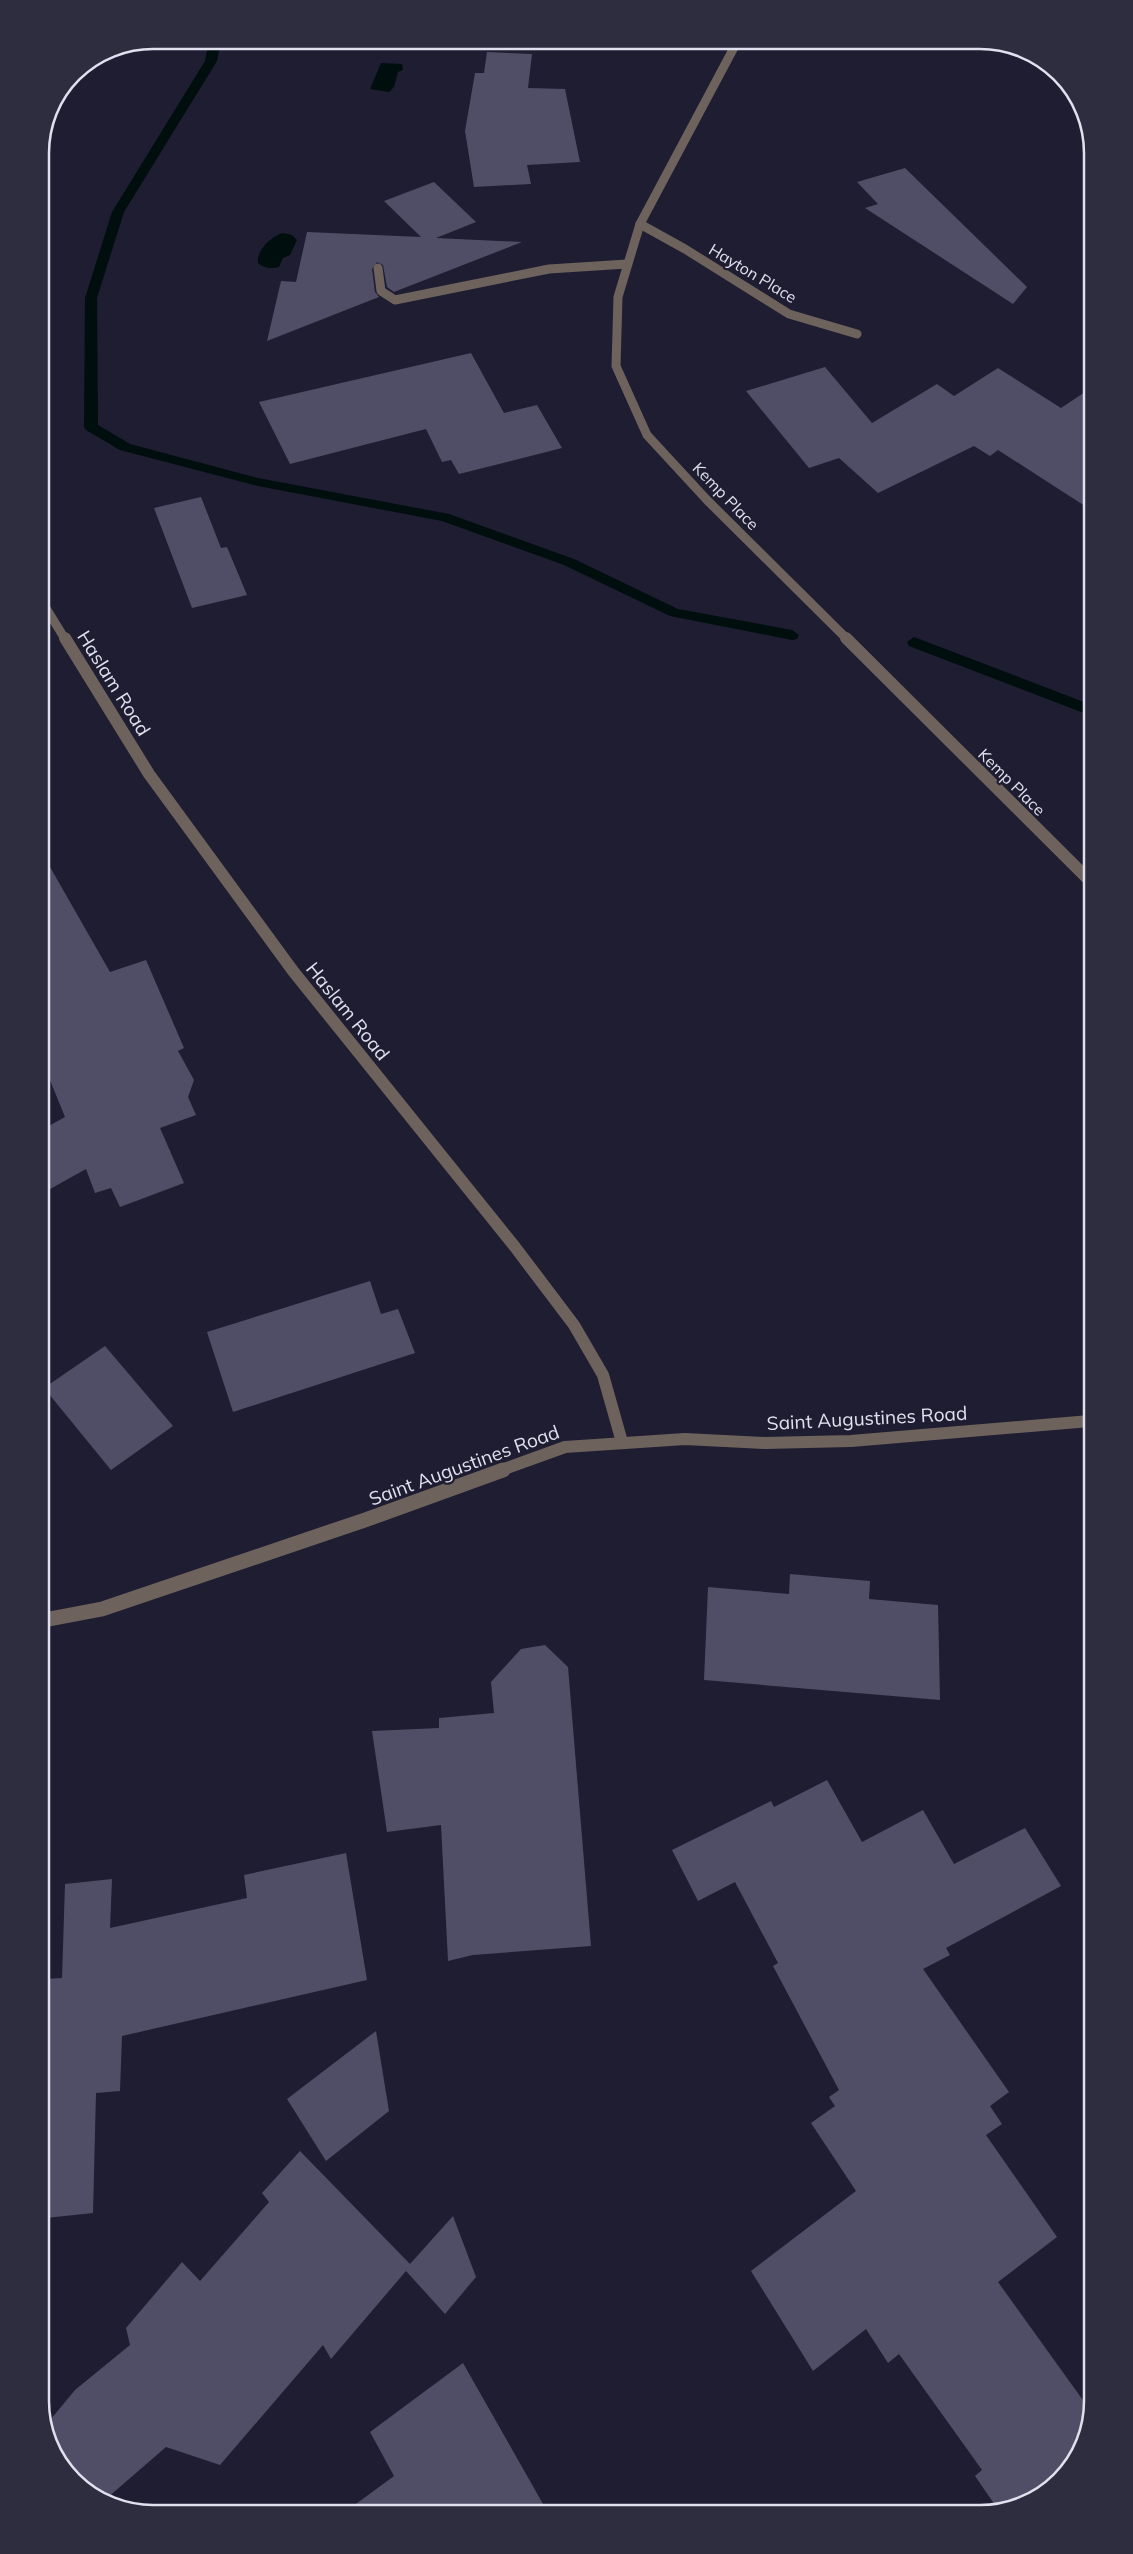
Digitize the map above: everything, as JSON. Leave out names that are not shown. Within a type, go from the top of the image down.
[{"type":"street","name":"Kemp Place","points":[[733,49],[640,224],[618,297],[616,366],[647,436],[707,500],[1084,875]]},
{"type":"street","name":"Hayton Place","points":[[640,224],[685,249],[789,314],[857,334]]},
{"type":"street","points":[[378,268],[381,291],[395,300],[549,269],[627,264]]},
{"type":"street","name":"Haslam Road","points":[[49,613],[149,774],[288,963],[516,1247],[574,1325],[603,1375],[622,1442]]},
{"type":"street","name":"Saint Augustines Road","points":[[49,1619],[102,1609],[365,1520],[565,1447],[685,1438],[765,1443],[850,1441],[1084,1422]]},
{"type":"shaded area","points":[[381,63],[402,64],[403,70],[398,72],[394,87],[389,92],[370,89]]},
{"type":"shaded area","points":[[283,233],[292,235],[297,240],[290,255],[283,258],[279,267],[268,268],[260,265],[258,258],[262,249],[269,241]]},
{"type":"building","points":[[487,52],[532,54],[528,88],[565,89],[580,162],[527,165],[531,184],[474,187],[465,131],[475,73],[484,73]]},
{"type":"building","points":[[905,168],[1027,287],[1013,304],[865,208],[878,204],[857,182]]},
{"type":"building","points":[[434,182],[476,222],[436,238],[522,242],[394,292],[387,287],[383,265],[377,262],[372,269],[375,292],[379,297],[267,341],[281,281],[296,282],[307,232],[421,237],[384,201]]},
{"type":"building","points":[[471,353],[504,413],[537,405],[562,448],[459,474],[451,460],[442,462],[426,429],[290,464],[259,402]]},
{"type":"building","points":[[825,367],[872,423],[937,384],[954,396],[998,368],[1061,408],[1084,393],[1084,505],[998,450],[990,456],[974,446],[878,493],[839,458],[809,468],[746,391]]},
{"type":"building","points":[[201,497],[221,548],[227,547],[247,595],[192,608],[154,508]]},
{"type":"building","points":[[49,865],[110,972],[146,960],[184,1048],[178,1051],[194,1080],[188,1097],[196,1115],[160,1128],[184,1183],[120,1207],[111,1188],[95,1193],[86,1169],[49,1190],[49,1126],[65,1117],[49,1078]]},
{"type":"building","points":[[370,1281],[381,1314],[398,1309],[415,1353],[233,1412],[207,1332]]},
{"type":"building","points":[[105,1346],[173,1426],[111,1470],[49,1394],[49,1385]]},
{"type":"building","points":[[790,1574],[870,1581],[869,1599],[938,1605],[940,1700],[704,1680],[708,1587],[789,1594]]},
{"type":"building","points":[[545,1645],[568,1667],[591,1946],[473,1955],[448,1961],[441,1825],[387,1832],[372,1731],[439,1728],[439,1718],[494,1713],[491,1682],[521,1649]]},
{"type":"building","points":[[827,1780],[862,1842],[923,1810],[954,1864],[1025,1828],[1061,1886],[946,1948],[950,1955],[923,1969],[1009,2092],[990,2106],[1002,2124],[986,2135],[1057,2237],[998,2282],[1084,2402],[1081,2429],[1074,2447],[1059,2470],[1038,2488],[1014,2500],[994,2504],[975,2476],[982,2470],[899,2354],[888,2363],[866,2329],[813,2371],[751,2271],[856,2191],[811,2123],[835,2106],[829,2097],[839,2090],[773,1966],[778,1963],[735,1882],[698,1901],[672,1850],[771,1801],[774,1807]]},
{"type":"building","points":[[346,1853],[367,1980],[122,2036],[120,2091],[96,2093],[93,2213],[49,2218],[49,1979],[62,1978],[65,1884],[112,1879],[110,1928],[247,1898],[244,1875]]},
{"type":"building","points":[[376,2031],[389,2111],[326,2161],[287,2099]]},
{"type":"building","points":[[300,2151],[410,2264],[453,2216],[476,2277],[445,2314],[406,2271],[331,2359],[323,2345],[220,2465],[166,2447],[109,2496],[107,2495],[89,2484],[74,2470],[59,2447],[51,2419],[75,2390],[130,2345],[126,2328],[182,2262],[200,2281],[269,2202],[262,2193]]},
{"type":"building","points":[[463,2363],[544,2505],[355,2505],[394,2476],[370,2432]]},
{"type":"waterway","points":[[213,49],[211,61],[118,212],[91,298],[91,427],[125,447],[258,482],[444,517],[569,562],[675,613],[792,635]]},
{"type":"waterway","points":[[914,642],[1084,708]]}]
